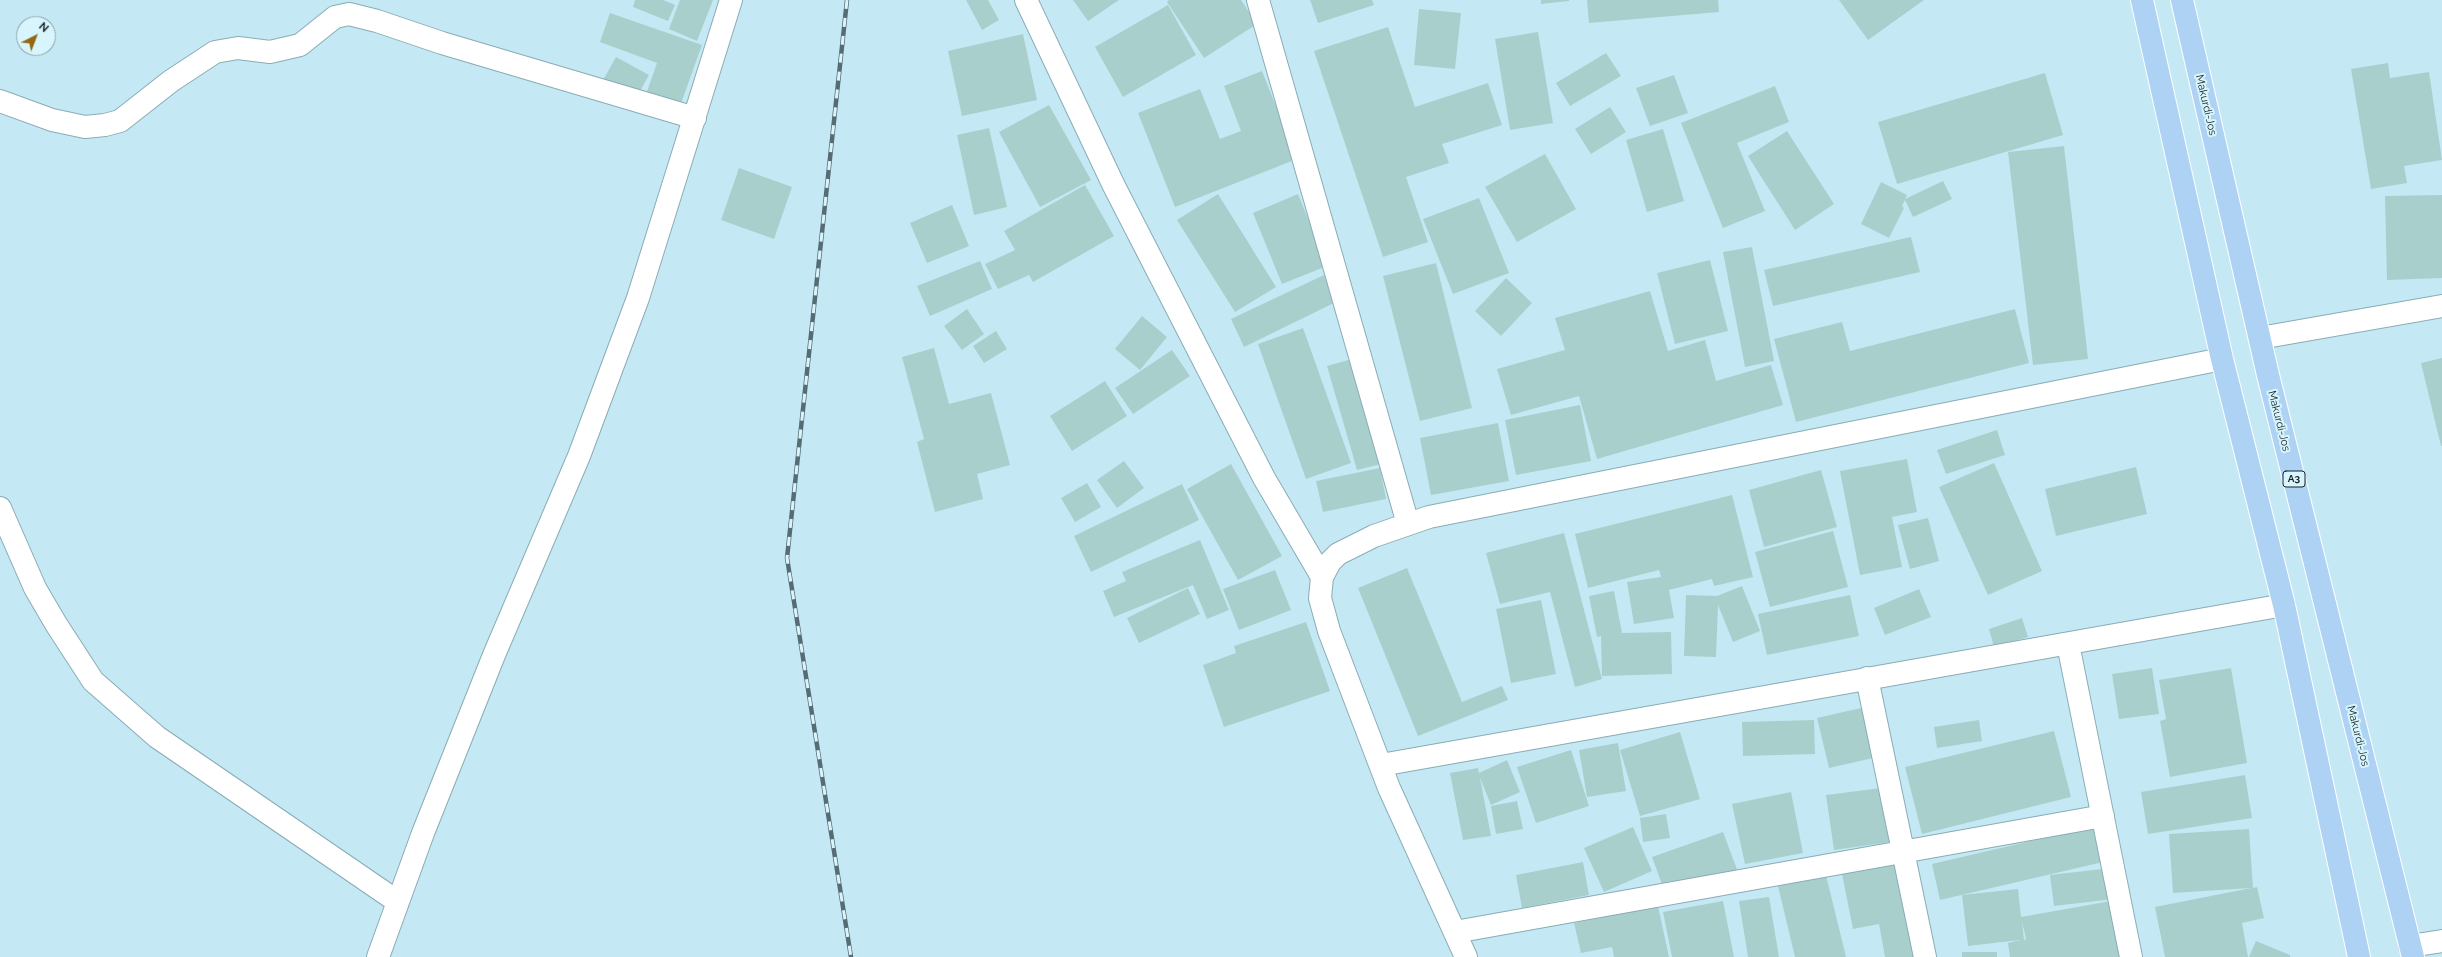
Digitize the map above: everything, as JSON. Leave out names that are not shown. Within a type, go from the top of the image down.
[{"type":"highway","points":[[2142,0],[2222,359],[2284,605],[2359,957]]},
{"type":"highway","name":"Makurdi-Jos","points":[[2182,0],[2260,338],[2412,952]]},
{"type":"street","points":[[378,957],[494,655],[579,456],[638,298],[731,0]]},
{"type":"street","points":[[1026,0],[1114,186],[1261,471],[1322,577]]},
{"type":"street","points":[[1258,0],[1408,524]]},
{"type":"street","points":[[0,101],[52,120],[85,127],[105,126],[120,121],[171,81],[215,52],[238,48],[270,52],[300,45],[335,17],[349,14],[377,21],[442,43],[695,118]]},
{"type":"street","points":[[2260,338],[2442,306]]},
{"type":"street","points":[[1466,957],[1381,765],[1329,631],[1320,598],[1322,577],[1330,562],[1351,546],[1429,517],[2222,359]]},
{"type":"street","points":[[0,508],[35,588],[56,624],[93,681],[157,737],[398,902]]},
{"type":"street","points":[[1381,765],[2284,605]]},
{"type":"street","points":[[2068,644],[2131,957]]},
{"type":"street","points":[[1867,678],[1925,957]]},
{"type":"street","points":[[1455,932],[2103,816]]},
{"type":"street","points":[[2412,952],[2442,941]]},
{"type":"building","points":[[635,0],[663,0],[675,5],[668,21],[633,7]]},
{"type":"building","points":[[680,0],[713,0],[697,41],[669,29]]},
{"type":"building","points":[[966,0],[988,0],[999,20],[982,30]]},
{"type":"building","points":[[1073,0],[1119,0],[1088,21]]},
{"type":"building","points":[[1169,0],[1241,0],[1257,24],[1204,58],[1167,2]]},
{"type":"building","points":[[1310,0],[1372,0],[1374,5],[1318,23]]},
{"type":"building","points":[[1541,0],[1569,0],[1569,1],[1541,4]]},
{"type":"building","points":[[1587,0],[1718,0],[1719,12],[1589,23]]},
{"type":"building","points":[[1839,0],[1924,0],[1868,40]]},
{"type":"building","points":[[1168,5],[1196,55],[1123,97],[1095,47]]},
{"type":"building","points":[[1419,9],[1461,13],[1455,69],[1414,65]]},
{"type":"building","points":[[610,13],[702,45],[678,112],[644,100],[657,63],[600,42]]},
{"type":"building","points":[[1388,27],[1415,107],[1488,83],[1502,125],[1442,144],[1449,163],[1406,177],[1428,242],[1383,257],[1314,51]]},
{"type":"building","points":[[1538,32],[1553,123],[1510,130],[1495,39]]},
{"type":"building","points":[[1023,34],[1037,100],[962,116],[948,51]]},
{"type":"building","points":[[1606,53],[1621,76],[1570,106],[1556,83]]},
{"type":"building","points":[[616,57],[649,75],[635,100],[602,82]]},
{"type":"building","points":[[2388,63],[2390,78],[2429,72],[2442,160],[2404,166],[2407,183],[2371,189],[2351,69]]},
{"type":"building","points":[[1262,71],[1297,159],[1175,207],[1138,113],[1200,89],[1220,139],[1241,131],[1224,86]]},
{"type":"building","points":[[2045,73],[2063,135],[1897,184],[1878,122]]},
{"type":"building","points":[[1674,75],[1688,113],[1650,126],[1636,88]]},
{"type":"building","points":[[1775,86],[1789,122],[1737,143],[1765,211],[1723,228],[1681,123]]},
{"type":"building","points":[[1049,105],[1091,180],[1040,207],[999,132]]},
{"type":"building","points":[[1610,107],[1626,132],[1591,154],[1575,129]]},
{"type":"building","points":[[989,128],[1007,207],[974,215],[957,135]]},
{"type":"building","points":[[1663,129],[1684,201],[1647,212],[1626,140]]},
{"type":"building","points":[[1787,131],[1834,204],[1795,230],[1748,156]]},
{"type":"building","points":[[2064,146],[2088,359],[2033,365],[2008,152]]},
{"type":"building","points":[[1545,154],[1576,209],[1517,242],[1485,187]]},
{"type":"building","points":[[739,168],[792,187],[774,239],[721,220]]},
{"type":"building","points":[[1943,181],[1952,199],[1913,217],[1905,200],[1902,206],[1904,208],[1889,238],[1861,224],[1881,182],[1907,195],[1905,199]]},
{"type":"building","points":[[1085,185],[1114,236],[1033,282],[1029,275],[998,289],[985,264],[1015,250],[1004,231]]},
{"type":"building","points":[[1218,194],[1276,287],[1235,312],[1177,220]]},
{"type":"building","points":[[1298,194],[1327,266],[1282,284],[1253,213]]},
{"type":"building","points":[[2442,195],[2442,278],[2387,280],[2385,196]]},
{"type":"building","points":[[1479,198],[1509,273],[1453,294],[1423,219]]},
{"type":"building","points":[[952,205],[969,246],[927,263],[910,223]]},
{"type":"building","points":[[1911,237],[1920,272],[1773,306],[1764,270]]},
{"type":"building","points":[[1752,247],[1774,361],[1745,367],[1723,252]]},
{"type":"building","points":[[1710,260],[1728,331],[1675,344],[1657,273]]},
{"type":"building","points":[[980,261],[992,289],[930,316],[917,286]]},
{"type":"building","points":[[1436,263],[1472,408],[1420,421],[1383,276]]},
{"type":"building","points":[[1324,275],[1336,302],[1244,347],[1231,319]]},
{"type":"building","points":[[1506,278],[1532,303],[1501,336],[1475,311]]},
{"type":"building","points":[[1650,291],[1668,351],[1705,340],[1716,381],[1771,365],[1783,405],[1597,459],[1579,396],[1511,415],[1497,369],[1565,350],[1555,318]]},
{"type":"building","points":[[967,309],[984,334],[962,350],[944,326]]},
{"type":"building","points":[[2015,309],[2029,363],[1796,422],[1774,339],[1842,322],[1850,351]]},
{"type":"building","points":[[1142,316],[1167,337],[1140,370],[1115,349]]},
{"type":"building","points":[[1303,328],[1351,463],[1306,479],[1258,344]]},
{"type":"building","points":[[996,331],[1007,349],[984,363],[973,346]]},
{"type":"building","points":[[934,348],[949,404],[991,393],[1010,465],[977,474],[983,499],[935,512],[917,442],[924,439],[902,357]]},
{"type":"building","points":[[1172,350],[1190,376],[1133,414],[1115,388]]},
{"type":"building","points":[[1359,357],[1389,462],[1357,470],[1327,366]]},
{"type":"building","points":[[2442,358],[2442,446],[2441,446],[2421,363]]},
{"type":"building","points":[[1105,381],[1127,416],[1072,451],[1050,416]]},
{"type":"building","points":[[1580,405],[1591,461],[1516,475],[1505,420]]},
{"type":"building","points":[[1498,423],[1509,481],[1431,495],[1420,438]]},
{"type":"building","points":[[1997,430],[2005,455],[1946,474],[1937,450]]},
{"type":"building","points":[[1907,459],[1917,512],[1892,517],[1902,567],[1860,575],[1840,471]]},
{"type":"building","points":[[1124,461],[1144,488],[1117,508],[1097,480]]},
{"type":"building","points":[[1994,463],[2042,571],[1988,595],[1939,487]]},
{"type":"building","points":[[1231,464],[1282,556],[1238,580],[1187,489]]},
{"type":"building","points":[[2136,467],[2147,514],[2056,536],[2045,489]]},
{"type":"building","points":[[1380,468],[1386,499],[1323,512],[1316,481]]},
{"type":"building","points":[[1821,470],[1837,527],[1764,547],[1749,490]]},
{"type":"building","points":[[1087,483],[1101,507],[1075,522],[1061,498]]},
{"type":"building","points":[[1182,484],[1199,520],[1091,572],[1074,536]]},
{"type":"building","points":[[1732,495],[1753,577],[1714,586],[1712,579],[1669,590],[1674,618],[1634,624],[1627,582],[1661,577],[1659,570],[1588,588],[1575,534]]},
{"type":"building","points":[[1928,518],[1939,561],[1910,569],[1898,525]]},
{"type":"building","points":[[1833,531],[1848,587],[1770,607],[1755,552]]},
{"type":"building","points":[[1564,533],[1602,679],[1575,687],[1550,592],[1500,604],[1486,553]]},
{"type":"building","points":[[1200,540],[1229,610],[1207,619],[1193,585],[1114,617],[1103,591],[1126,581],[1122,572]]},
{"type":"building","points":[[1407,568],[1462,702],[1502,686],[1508,700],[1418,736],[1358,588]]},
{"type":"building","points":[[1275,570],[1291,610],[1239,630],[1223,589]]},
{"type":"building","points":[[1742,586],[1760,631],[1733,642],[1718,605],[1716,657],[1684,656],[1686,595],[1717,596]]},
{"type":"building","points":[[1188,588],[1200,614],[1139,643],[1127,618]]},
{"type":"building","points":[[1919,589],[1931,617],[1885,635],[1874,608]]},
{"type":"building","points":[[1614,591],[1622,633],[1671,632],[1672,674],[1602,676],[1601,636],[1597,637],[1589,596]]},
{"type":"building","points":[[1850,595],[1859,636],[1767,655],[1758,614]]},
{"type":"building","points":[[1541,600],[1556,674],[1511,683],[1496,609]]},
{"type":"building","points":[[2022,618],[2028,637],[1994,647],[1989,629]]},
{"type":"building","points":[[1306,622],[1330,691],[1224,727],[1203,665],[1236,653],[1234,646]]},
{"type":"building","points":[[2152,668],[2159,714],[2119,719],[2112,674]]},
{"type":"building","points":[[2231,668],[2247,763],[2170,777],[2160,721],[2166,719],[2159,680]]},
{"type":"building","points":[[1870,706],[1882,756],[1829,768],[1817,718]]},
{"type":"building","points":[[1814,720],[1815,754],[1743,756],[1742,722]]},
{"type":"building","points":[[1979,720],[1982,741],[1937,748],[1934,727]]},
{"type":"building","points":[[2054,731],[2071,797],[1922,834],[1905,767]]},
{"type":"building","points":[[1680,732],[1700,799],[1640,816],[1620,750]]},
{"type":"building","points":[[1618,743],[1626,791],[1587,797],[1579,750]]},
{"type":"building","points":[[1571,750],[1589,806],[1536,823],[1517,767]]},
{"type":"building","points":[[1507,760],[1520,792],[1491,805],[1480,778],[1491,836],[1463,840],[1450,773],[1478,768],[1479,773]]},
{"type":"building","points":[[2245,775],[2252,818],[2148,834],[2141,792]]},
{"type":"building","points":[[1890,787],[1897,841],[1834,850],[1826,795]]},
{"type":"building","points":[[1791,792],[1803,853],[1745,864],[1732,804]]},
{"type":"building","points":[[1517,801],[1523,829],[1496,834],[1491,806]]},
{"type":"building","points":[[1666,814],[1670,838],[1643,842],[1640,818]]},
{"type":"building","points":[[2108,823],[2116,859],[1940,900],[1932,864]]},
{"type":"building","points":[[1633,827],[1652,871],[1604,892],[1584,848]]},
{"type":"building","points":[[2249,829],[2253,888],[2257,887],[2264,918],[2242,923],[2248,957],[2165,957],[2155,907],[2251,888],[2173,893],[2169,834]]},
{"type":"building","points":[[1723,832],[1738,872],[1667,898],[1652,857]]},
{"type":"building","points":[[1583,862],[1589,895],[1522,908],[1516,875]]},
{"type":"building","points":[[1902,862],[1922,957],[1885,957],[1879,924],[1853,929],[1842,874]]},
{"type":"building","points":[[2111,868],[2114,899],[2054,906],[2050,875]]},
{"type":"building","points":[[1826,875],[1846,957],[1795,957],[1778,886]]},
{"type":"building","points":[[2018,889],[2021,917],[2111,901],[2121,957],[2010,957],[2008,943],[2020,940],[1968,946],[1962,895]],"holes":[[[2022,921],[2026,939],[2024,940]]]},
{"type":"building","points":[[1769,897],[1779,957],[1748,957],[1739,901]]},
{"type":"building","points":[[1723,901],[1734,957],[1672,957],[1663,912]]},
{"type":"building","points":[[1658,906],[1669,957],[1614,957],[1612,947],[1581,953],[1574,923]]},
{"type":"building","points":[[2256,941],[2290,955],[2290,957],[2249,957]]},
{"type":"building","points":[[1962,952],[1997,952],[1997,957],[1962,957]]},
{"type":"railway","points":[[847,0],[787,558],[851,957]]}]
